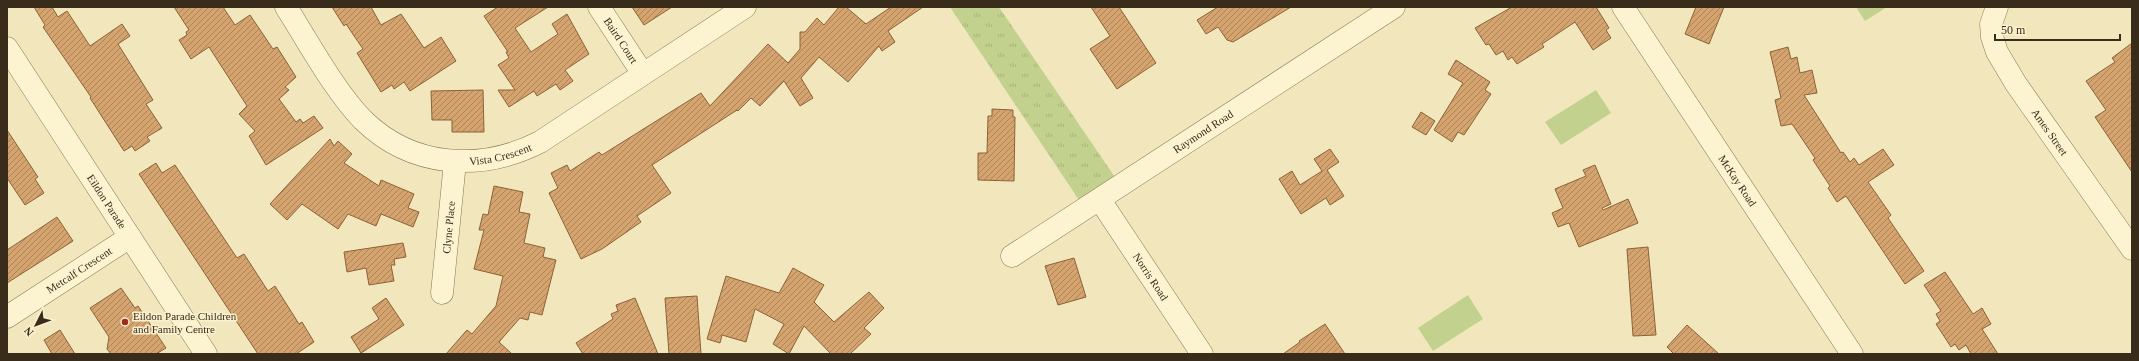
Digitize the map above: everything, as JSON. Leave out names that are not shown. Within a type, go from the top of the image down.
[{"type":"street","name":"Vista Crescent","points":[[286,7],[338,88],[367,123],[389,140],[412,152],[455,162],[499,158],[523,150],[550,136],[745,7]]},
{"type":"street","name":"Baird Court","points":[[598,7],[643,74]]},
{"type":"street","name":"Raymond Road","points":[[1012,256],[1394,7]]},
{"type":"street","name":"McKay Road","points":[[1623,7],[1852,354]]},
{"type":"street","name":"Ames Street","points":[[1997,7],[1991,24],[1992,37],[1997,52],[2016,84],[2132,249]]},
{"type":"street","name":"Eildon Parade","points":[[7,48],[206,354]]},
{"type":"street","name":"Clyne Place","points":[[442,293],[455,162]]},
{"type":"street","name":"Norris Road","points":[[1100,200],[1202,354]]},
{"type":"street","name":"Metcalf Crescent","points":[[7,317],[130,237]]},
{"type":"green space","points":[[950,7],[999,7],[1121,186],[1085,209]]},
{"type":"green space","points":[[1856,7],[1887,7],[1865,21]]},
{"type":"green space","points":[[1596,90],[1611,113],[1561,145],[1545,122]]},
{"type":"green space","points":[[1468,295],[1483,319],[1433,351],[1418,328]]},
{"type":"building","points":[[34,7],[52,7],[58,17],[67,11],[90,46],[122,24],[130,36],[118,44],[153,100],[146,104],[162,128],[147,137],[150,141],[135,151],[132,146],[124,151],[90,98],[91,97],[43,27],[45,25]]},
{"type":"building","points":[[174,7],[223,7],[235,25],[250,15],[273,49],[277,47],[296,77],[285,87],[289,90],[279,99],[296,122],[300,119],[303,123],[314,116],[323,128],[266,165],[249,136],[255,131],[239,114],[247,106],[209,47],[191,59],[179,40],[187,35],[186,32],[189,30]]},
{"type":"building","points":[[332,7],[371,7],[381,25],[401,14],[424,48],[441,37],[456,61],[410,91],[404,82],[394,89],[392,85],[381,92],[357,53],[363,49],[346,24],[344,26]]},
{"type":"building","points":[[498,7],[548,7],[515,28],[531,52],[558,34],[552,24],[567,14],[589,54],[565,70],[573,81],[560,90],[556,84],[537,96],[534,91],[509,107],[498,90],[515,90],[498,65],[509,58],[506,52],[508,52],[484,16]]},
{"type":"building","points":[[632,7],[672,7],[644,25]]},
{"type":"building","points":[[839,7],[846,7],[866,24],[891,7],[923,7],[888,31],[895,42],[882,51],[879,46],[848,82],[819,57],[801,78],[813,98],[800,106],[784,81],[760,106],[751,98],[738,111],[737,110],[652,165],[671,193],[637,216],[641,222],[602,249],[581,259],[549,193],[558,188],[551,173],[567,165],[570,171],[599,152],[602,155],[701,93],[710,106],[768,44],[788,63],[800,49],[800,32],[805,32],[817,18],[824,25]]},
{"type":"building","points":[[1091,7],[1119,7],[1156,63],[1117,89],[1090,49],[1110,36]]},
{"type":"building","points":[[1218,7],[1291,7],[1233,42],[1227,40],[1218,27],[1206,34],[1197,20]]},
{"type":"building","points":[[1512,7],[1596,7],[1609,28],[1606,30],[1611,38],[1593,50],[1575,22],[1542,44],[1544,47],[1517,64],[1512,57],[1508,60],[1503,51],[1496,55],[1489,44],[1486,45],[1475,28]]},
{"type":"building","points":[[1696,7],[1724,7],[1709,44],[1685,34]]},
{"type":"building","points":[[2132,43],[2132,172],[2095,117],[2106,110],[2086,81],[2115,62],[2112,58]]},
{"type":"building","points":[[1788,47],[1791,59],[1797,57],[1800,73],[1812,70],[1817,93],[1804,95],[1841,153],[1843,152],[1850,162],[1854,158],[1859,165],[1883,149],[1894,165],[1868,182],[1891,215],[1888,218],[1924,271],[1905,284],[1846,196],[1837,202],[1828,188],[1830,186],[1813,160],[1815,158],[1792,124],[1781,126],[1775,100],[1781,98],[1770,52]]},
{"type":"building","points":[[1456,60],[1490,82],[1485,90],[1491,94],[1464,135],[1458,132],[1452,142],[1434,130],[1463,83],[1448,74]]},
{"type":"building","points":[[483,90],[484,132],[452,132],[452,120],[432,120],[431,91]]},
{"type":"building","points":[[992,109],[1013,110],[1013,117],[1015,117],[1014,181],[978,180],[978,153],[987,153],[988,116],[992,116]]},
{"type":"building","points":[[1421,112],[1435,121],[1426,135],[1412,127]]},
{"type":"building","points":[[7,130],[38,177],[35,179],[44,193],[25,205],[7,178]]},
{"type":"building","points":[[330,139],[334,146],[338,141],[352,154],[344,163],[379,186],[381,180],[414,194],[408,208],[419,212],[413,227],[381,214],[376,226],[348,214],[338,229],[302,204],[287,220],[270,204]]},
{"type":"building","points":[[1330,149],[1339,162],[1327,170],[1344,196],[1330,205],[1326,198],[1301,214],[1279,179],[1292,171],[1300,185],[1322,171],[1314,159]]},
{"type":"building","points":[[156,163],[162,173],[175,165],[237,258],[244,254],[268,291],[275,286],[299,324],[302,322],[314,342],[296,354],[258,354],[139,174]]},
{"type":"building","points":[[1595,165],[1611,204],[1602,208],[1603,210],[1628,199],[1638,223],[1579,247],[1569,223],[1558,227],[1552,213],[1563,208],[1555,189],[1586,176],[1583,170]]},
{"type":"building","points":[[494,186],[523,192],[519,212],[530,214],[524,243],[545,248],[543,257],[556,260],[542,315],[530,312],[528,320],[520,318],[499,342],[512,354],[446,354],[467,330],[472,334],[496,306],[503,276],[474,269],[484,230],[479,230],[483,214],[488,215]]},
{"type":"building","points":[[57,217],[73,241],[7,283],[7,250]]},
{"type":"building","points":[[403,243],[406,257],[394,259],[395,265],[391,265],[394,281],[369,285],[366,268],[347,272],[344,252]]},
{"type":"building","points":[[1648,247],[1656,335],[1633,336],[1627,249]]},
{"type":"building","points":[[1074,258],[1086,297],[1058,305],[1045,266]]},
{"type":"building","points":[[793,268],[824,285],[814,302],[834,322],[869,292],[884,308],[864,328],[871,334],[850,354],[831,354],[804,326],[789,354],[773,344],[784,324],[755,309],[746,342],[722,335],[720,343],[707,339],[726,276],[779,293]]},
{"type":"building","points":[[1945,272],[1973,314],[1982,308],[1991,324],[1982,329],[1998,354],[1971,354],[1966,345],[1959,350],[1955,344],[1951,347],[1936,324],[1940,321],[1936,314],[1941,311],[1924,285]]},
{"type":"building","name":"Eildon Parade Children and Family Centre","points":[[121,288],[135,308],[138,306],[166,348],[156,354],[111,354],[107,349],[109,337],[90,308]]},
{"type":"building","points":[[697,296],[701,354],[669,354],[665,298]]},
{"type":"building","points":[[386,298],[404,325],[361,353],[351,337],[379,319],[372,308]]},
{"type":"building","points":[[635,298],[658,354],[583,354],[576,343],[613,319],[611,314],[618,311],[616,305]]},
{"type":"building","points":[[1325,324],[1345,354],[1283,354],[1300,342],[1299,341]]},
{"type":"building","points":[[1687,325],[1719,354],[1674,354],[1667,347]]},
{"type":"building","points":[[60,330],[75,354],[52,354],[44,340]]},
{"type":"place","name":"Eildon Parade Children and Family Centre","points":[[125,322]]}]
